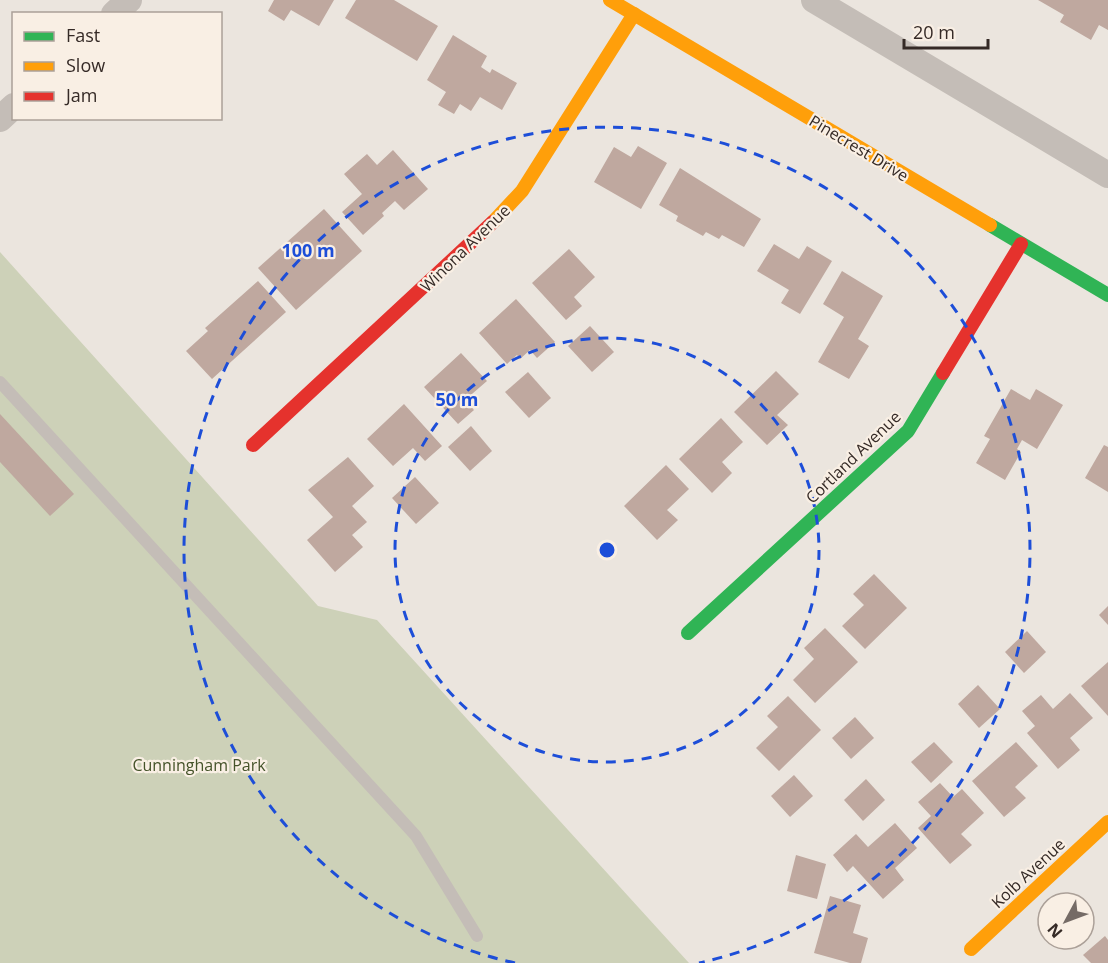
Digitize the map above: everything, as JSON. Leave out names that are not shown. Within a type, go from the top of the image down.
[{"type":"street","points":[[116,12],[129,0]]},
{"type":"street","name":"Pinecrest Drive","points":[[610,0],[1108,295]]},
{"type":"street","points":[[815,0],[1108,176]]},
{"type":"street","name":"Winona Avenue","points":[[253,446],[509,206],[561,132],[634,14]]},
{"type":"street","points":[[0,119],[12,108]]},
{"type":"street","name":"Cortland Avenue","points":[[688,633],[908,430],[1022,244]]},
{"type":"street","name":"Kolb Avenue","points":[[971,949],[1108,822]]},
{"type":"lane","points":[[0,382],[416,836],[477,936]]},
{"type":"green space","name":"Cunningham Park","points":[[0,252],[318,606],[377,620],[689,963],[0,963]]},
{"type":"building","points":[[274,0],[334,0],[319,26],[291,10],[284,21],[268,11]]},
{"type":"building","points":[[356,0],[394,0],[438,26],[417,61],[345,18]]},
{"type":"building","points":[[1038,0],[1108,0],[1108,30],[1099,25],[1091,40],[1060,22],[1064,15]]},
{"type":"building","points":[[453,35],[487,56],[481,67],[490,73],[492,69],[517,83],[502,110],[480,97],[471,111],[460,104],[454,114],[438,105],[446,92],[427,80]]},
{"type":"building","points":[[638,146],[667,163],[641,209],[594,182],[614,147],[631,157]]},
{"type":"building","points":[[393,150],[428,189],[404,210],[395,201],[382,213],[384,216],[363,235],[342,212],[362,194],[344,174],[367,154],[377,165]]},
{"type":"building","points":[[680,168],[761,219],[744,247],[722,235],[719,239],[706,232],[703,236],[676,221],[678,216],[659,205]]},
{"type":"building","points":[[324,209],[362,251],[296,310],[258,268]]},
{"type":"building","points":[[774,244],[799,259],[807,246],[832,261],[800,314],[781,303],[789,290],[757,271]]},
{"type":"building","points":[[569,249],[595,277],[574,297],[582,306],[566,320],[532,283]]},
{"type":"building","points":[[842,271],[883,296],[858,339],[869,346],[849,379],[818,362],[844,317],[823,304]]},
{"type":"building","points":[[258,281],[286,312],[212,379],[186,351],[208,331],[205,328]]},
{"type":"building","points":[[516,299],[555,342],[537,358],[530,350],[520,359],[517,355],[507,364],[479,333]]},
{"type":"building","points":[[590,326],[614,352],[592,372],[568,346]]},
{"type":"building","points":[[461,353],[487,381],[465,400],[474,410],[458,424],[424,387]]},
{"type":"building","points":[[776,371],[799,394],[777,415],[788,425],[767,445],[734,412]]},
{"type":"building","points":[[528,372],[551,398],[529,418],[505,392]]},
{"type":"building","points":[[1011,389],[1030,400],[1036,389],[1063,405],[1037,449],[1022,440],[1017,449],[1021,452],[1005,480],[976,463],[990,439],[984,436]]},
{"type":"building","points":[[404,404],[442,446],[425,461],[413,448],[393,466],[367,439]]},
{"type":"building","points":[[0,414],[74,494],[50,516],[0,462]]},
{"type":"building","points":[[721,418],[743,442],[722,462],[732,473],[712,493],[679,459]]},
{"type":"building","points":[[471,426],[492,451],[470,471],[448,447]]},
{"type":"building","points":[[1104,445],[1108,447],[1108,492],[1085,478]]},
{"type":"building","points":[[348,457],[374,486],[352,506],[367,522],[352,535],[363,547],[335,572],[307,540],[333,517],[308,490]]},
{"type":"building","points":[[666,465],[689,489],[667,510],[678,520],[657,540],[624,506]]},
{"type":"building","points":[[415,477],[439,503],[416,524],[392,498]]},
{"type":"building","points":[[874,574],[907,608],[865,649],[842,626],[864,605],[853,594]]},
{"type":"building","points":[[1108,606],[1108,625],[1099,615]]},
{"type":"building","points":[[825,628],[858,662],[815,703],[793,680],[814,659],[804,648]]},
{"type":"building","points":[[1027,631],[1046,652],[1024,673],[1005,652]]},
{"type":"building","points":[[1108,662],[1108,716],[1081,686]]},
{"type":"building","points":[[978,685],[1000,709],[979,728],[958,704]]},
{"type":"building","points":[[1070,693],[1093,718],[1070,738],[1080,750],[1058,769],[1027,733],[1035,726],[1022,711],[1041,695],[1053,709]]},
{"type":"building","points":[[788,696],[821,730],[779,771],[756,748],[778,727],[767,716]]},
{"type":"building","points":[[855,717],[874,738],[851,759],[832,738]]},
{"type":"building","points":[[934,742],[953,762],[931,783],[911,762]]},
{"type":"building","points":[[1016,742],[1038,766],[1015,787],[1026,798],[1004,817],[972,781]]},
{"type":"building","points":[[794,775],[813,796],[790,817],[771,796]]},
{"type":"building","points":[[866,779],[885,800],[863,821],[844,800]]},
{"type":"building","points":[[940,783],[953,797],[962,789],[984,813],[961,834],[972,845],[950,864],[918,828],[931,816],[918,802]]},
{"type":"building","points":[[895,823],[917,848],[895,868],[904,880],[883,899],[853,866],[847,872],[833,855],[856,834],[868,847]]},
{"type":"building","points":[[796,855],[826,864],[817,899],[787,891]]},
{"type":"building","points":[[830,896],[861,905],[853,933],[868,938],[861,963],[850,963],[814,953]]},
{"type":"building","points":[[1105,936],[1108,940],[1108,963],[1091,963],[1083,955],[1088,951],[1096,951],[1096,944]]},
{"type":"traffic: fast","points":[[990,225],[1108,295]]},
{"type":"traffic: fast","points":[[688,633],[908,431],[943,373]]},
{"type":"traffic: slow","points":[[610,0],[990,225]]},
{"type":"traffic: slow","points":[[493,222],[522,191],[634,14]]},
{"type":"traffic: slow","points":[[971,949],[1108,822]]},
{"type":"traffic: jam","points":[[253,445],[493,222]]},
{"type":"traffic: jam","points":[[943,373],[1021,244]]}]
